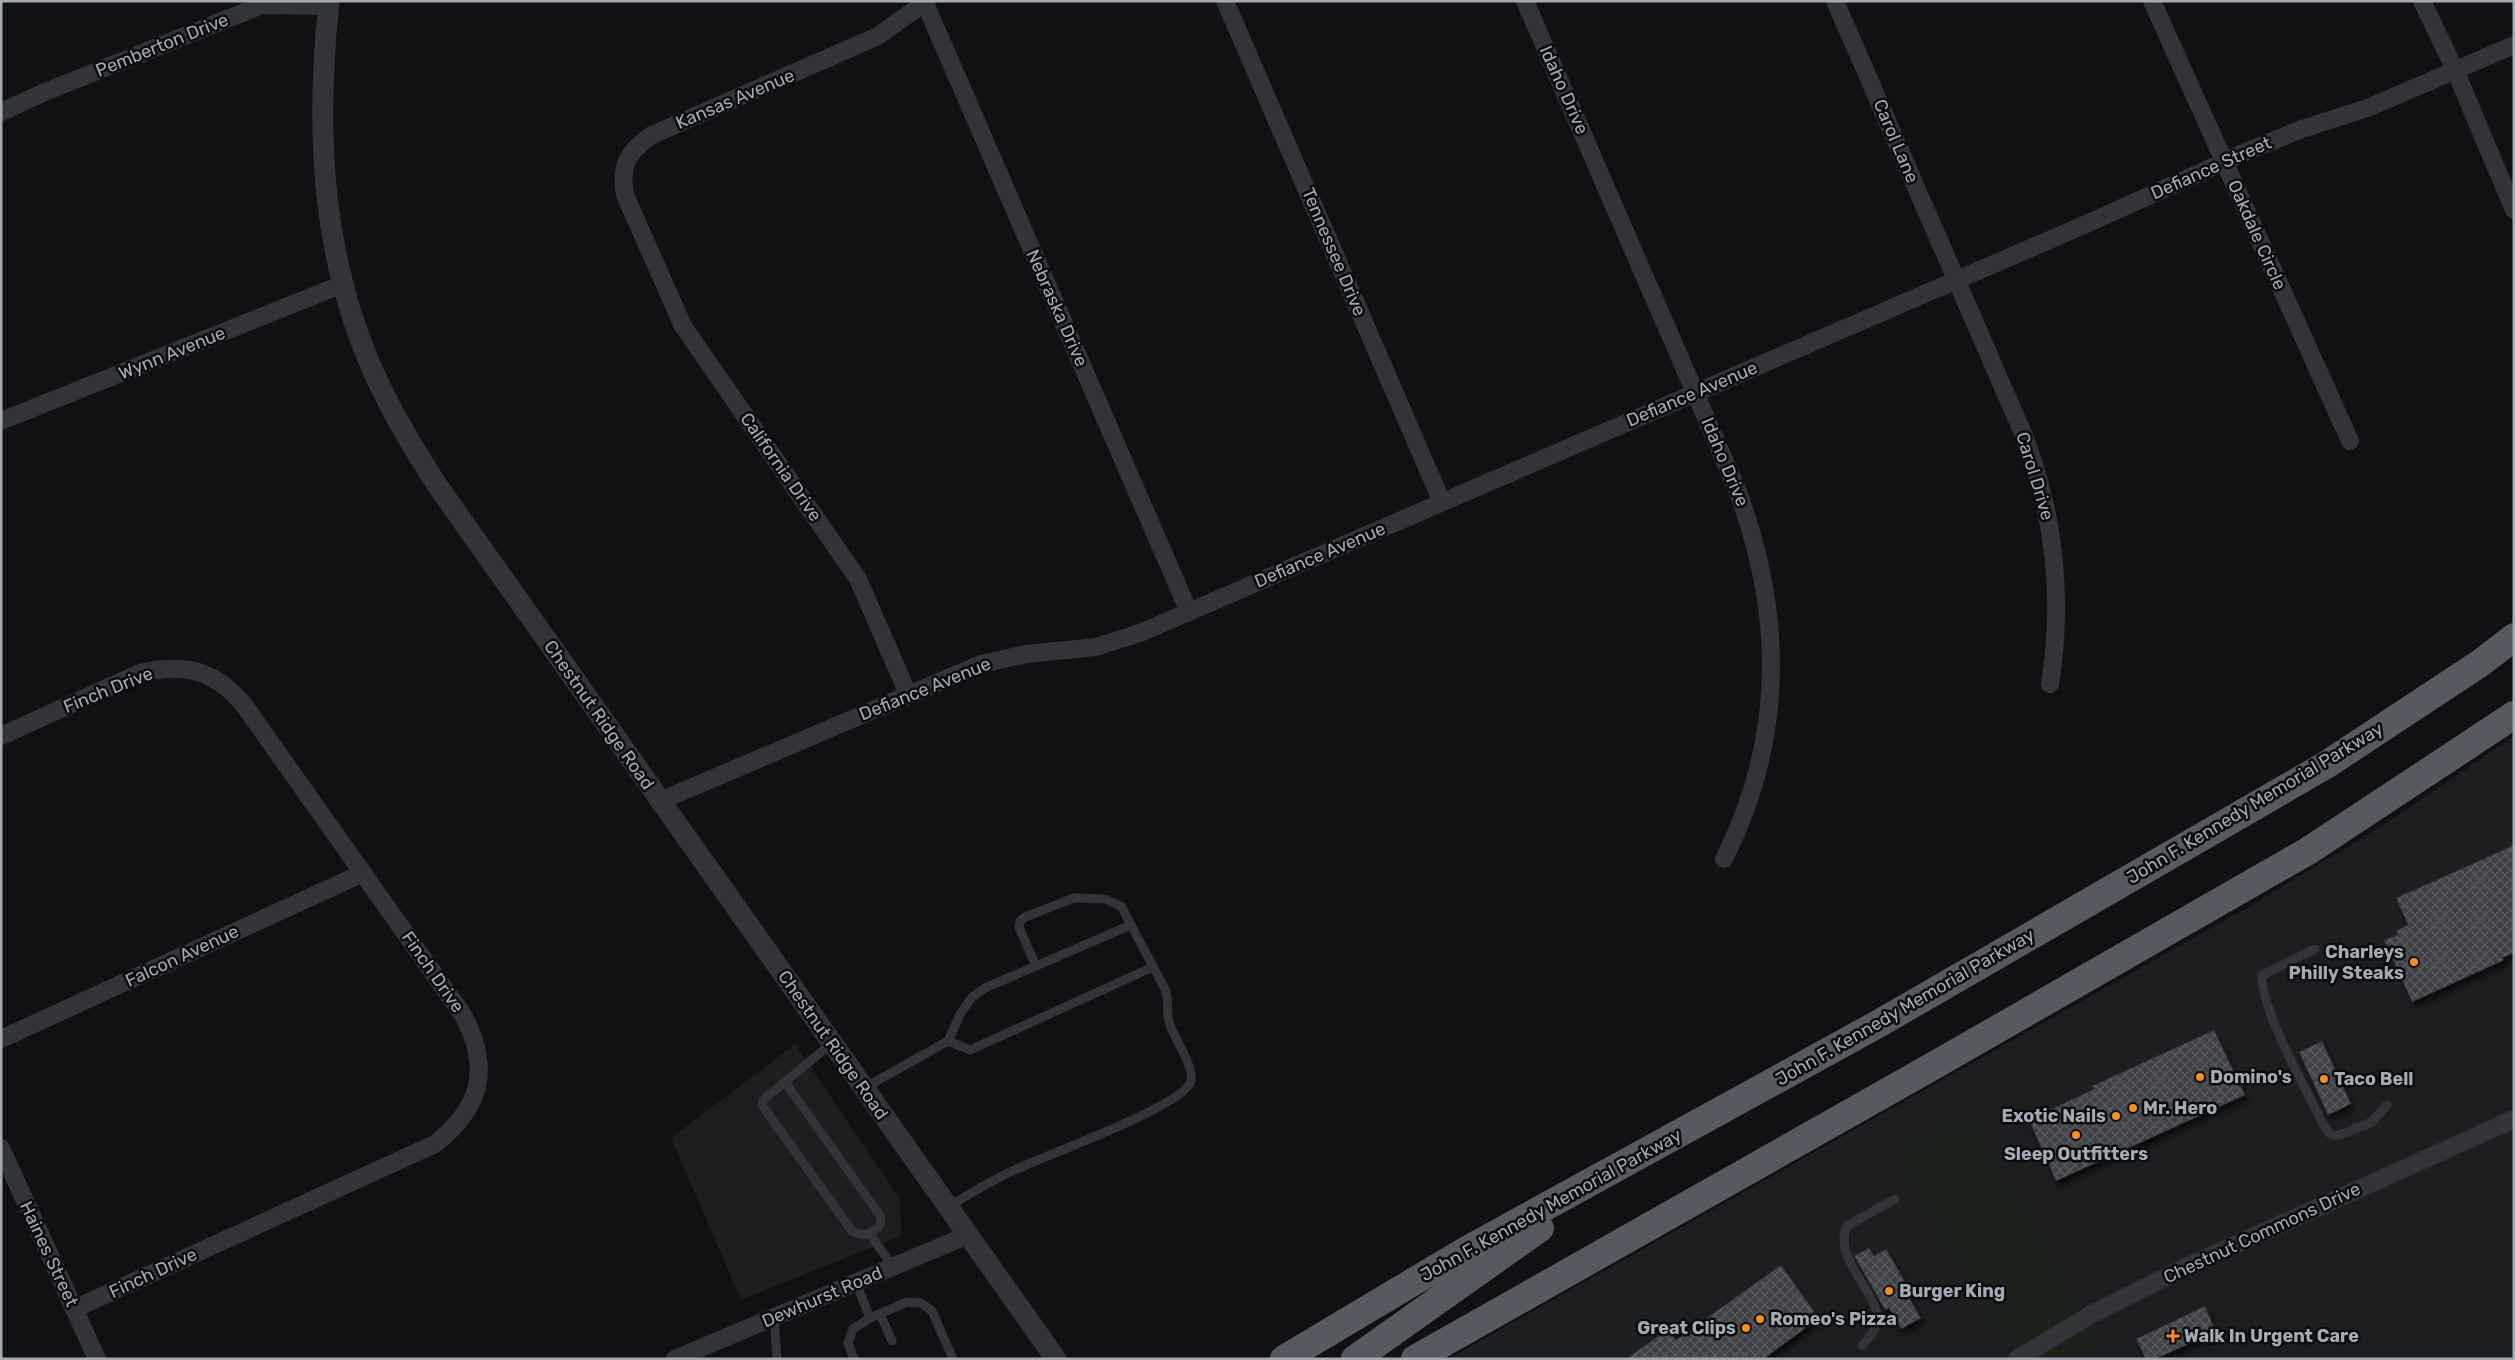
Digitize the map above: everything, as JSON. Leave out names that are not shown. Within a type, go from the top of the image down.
[{"type":"highway","name":"John F. Kennedy Memorial Parkway","points":[[1284,1359],[1465,1251],[1878,1024],[2326,765],[2482,662],[2514,637]]},
{"type":"highway","points":[[1415,1359],[2308,851],[2514,715]]},
{"type":"highway","points":[[1355,1359],[1478,1270],[1682,1132]]},
{"type":"street","name":"Tennessee Drive","points":[[1225,1],[1442,502]]},
{"type":"street","name":"Idaho Drive","points":[[1525,1],[1696,393],[1749,521],[1767,596],[1771,635],[1769,712],[1763,751],[1754,788],[1741,825],[1724,859]]},
{"type":"street","name":"Carol Lane","points":[[1836,1],[1964,277]]},
{"type":"street","name":"Oakdale Circle","points":[[2152,1],[2350,442]]},
{"type":"street","points":[[2422,1],[2455,70],[2514,210]]},
{"type":"street","name":"Kansas Avenue","points":[[647,244],[625,196],[622,179],[627,160],[638,145],[652,135],[878,36],[926,2]]},
{"type":"street","name":"Nebraska Drive","points":[[926,2],[1189,612]]},
{"type":"street","name":"Pemberton Drive","points":[[1,112],[262,5],[328,4]]},
{"type":"street","name":"Chestnut Ridge Road","points":[[328,4],[321,104],[322,163],[329,222],[342,284],[359,337],[407,438],[437,485],[1056,1359]]},
{"type":"street","name":"Defiance Street","points":[[1964,277],[2224,161],[2302,129],[2370,107],[2514,45]]},
{"type":"street","name":"California Drive","points":[[647,244],[683,326],[695,346],[841,552],[858,579],[908,694]]},
{"type":"street","name":"Defiance Avenue","points":[[660,801],[981,664],[1026,654],[1096,647],[1140,633],[1964,277]]},
{"type":"street","name":"Carol Drive","points":[[1964,277],[2043,491],[2055,557],[2058,606],[2056,644],[2050,684]]},
{"type":"street","name":"Wynn Avenue","points":[[1,421],[342,284]]},
{"type":"street","name":"Finch Drive","points":[[1,736],[140,673],[163,668],[194,670],[215,679],[234,693],[463,1015],[474,1036],[479,1059],[478,1082],[471,1104],[453,1130],[435,1144],[74,1309]]},
{"type":"street","name":"Falcon Avenue","points":[[1,1039],[363,873]]},
{"type":"street","name":"Chestnut Commons Drive","points":[[2017,1359],[2092,1314],[2188,1266],[2514,1119]]},
{"type":"street","name":"Haines Street","points":[[1,1148],[97,1359]]},
{"type":"street","name":"Dewhurst Road","points":[[675,1359],[968,1236]]},
{"type":"lane","points":[[948,1207],[1008,1173],[1149,1112],[1188,1087],[1191,1079],[1190,1070],[1169,1022],[1169,1003],[1166,991],[1121,906],[1105,899],[1074,898],[1025,917],[1020,922],[1019,927],[1036,966]]},
{"type":"lane","points":[[864,1088],[948,1041],[961,1013],[972,997],[984,988],[1131,925]]},
{"type":"lane","points":[[2315,949],[2262,975],[2261,985],[2267,1006],[2323,1124],[2329,1132],[2337,1136],[2372,1122],[2387,1105]]},
{"type":"lane","points":[[948,1041],[970,1050],[1153,966]]},
{"type":"lane","points":[[785,1082],[881,1217],[880,1225],[870,1234],[863,1236],[852,1231],[762,1105],[763,1100],[832,1043]]},
{"type":"lane","points":[[1862,1345],[1875,1330],[1877,1316],[1844,1248],[1844,1232],[1847,1226],[1896,1199]]},
{"type":"lane","points":[[870,1234],[893,1267]]},
{"type":"lane","points":[[856,1283],[870,1318]]},
{"type":"lane","points":[[854,1359],[848,1343],[853,1329],[870,1318],[907,1302],[921,1303],[932,1311],[953,1359]]},
{"type":"lane","points":[[880,1314],[892,1341]]},
{"type":"lane","points":[[774,1317],[777,1359]]},
{"type":"shaded area","points":[[2514,736],[2514,1359],[1448,1359],[2252,905],[2388,822]]},
{"type":"shaded area","points":[[795,1044],[900,1199],[901,1236],[741,1300],[671,1138]]},
{"type":"shaded area","points":[[1969,1119],[2058,1274],[2103,1359],[2022,1359],[1999,1327],[1901,1156]]},
{"type":"building","points":[[2514,845],[2514,953],[2502,958],[2504,960],[2412,1002],[2384,940],[2398,935],[2396,931],[2408,925],[2396,898]]},
{"type":"building","points":[[2214,1030],[2245,1095],[2056,1181],[2029,1120],[2094,1089],[2092,1086]]},
{"type":"building","points":[[2322,1041],[2351,1104],[2328,1115],[2299,1052]]},
{"type":"building","points":[[1869,1248],[1874,1256],[1886,1249],[1911,1292],[1907,1294],[1921,1318],[1901,1329],[1889,1308],[1885,1310],[1854,1256]]},
{"type":"building","points":[[1781,1265],[1819,1318],[1765,1358],[1626,1359],[1668,1329],[1676,1340]]},
{"type":"building","points":[[2205,1306],[2217,1334],[2203,1341],[2202,1338],[2155,1359],[2146,1359],[2136,1339]]},
{"type":"place","name":"Charleys Philly Steaks","points":[[2414,962]]},
{"type":"place","name":"Domino's","points":[[2200,1077]]},
{"type":"place","name":"Taco Bell","points":[[2324,1079]]},
{"type":"place","name":"Mr. Hero","points":[[2133,1108]]},
{"type":"place","name":"Exotic Nails","points":[[2116,1116]]},
{"type":"place","name":"Sleep Outfitters","points":[[2076,1135]]},
{"type":"place","name":"Burger King","points":[[1889,1291]]},
{"type":"place","name":"Romeo's Pizza","points":[[1760,1319]]},
{"type":"place","name":"Great Clips","points":[[1746,1328]]},
{"type":"place","name":"Walk In Urgent Care","points":[[2173,1336]]}]
